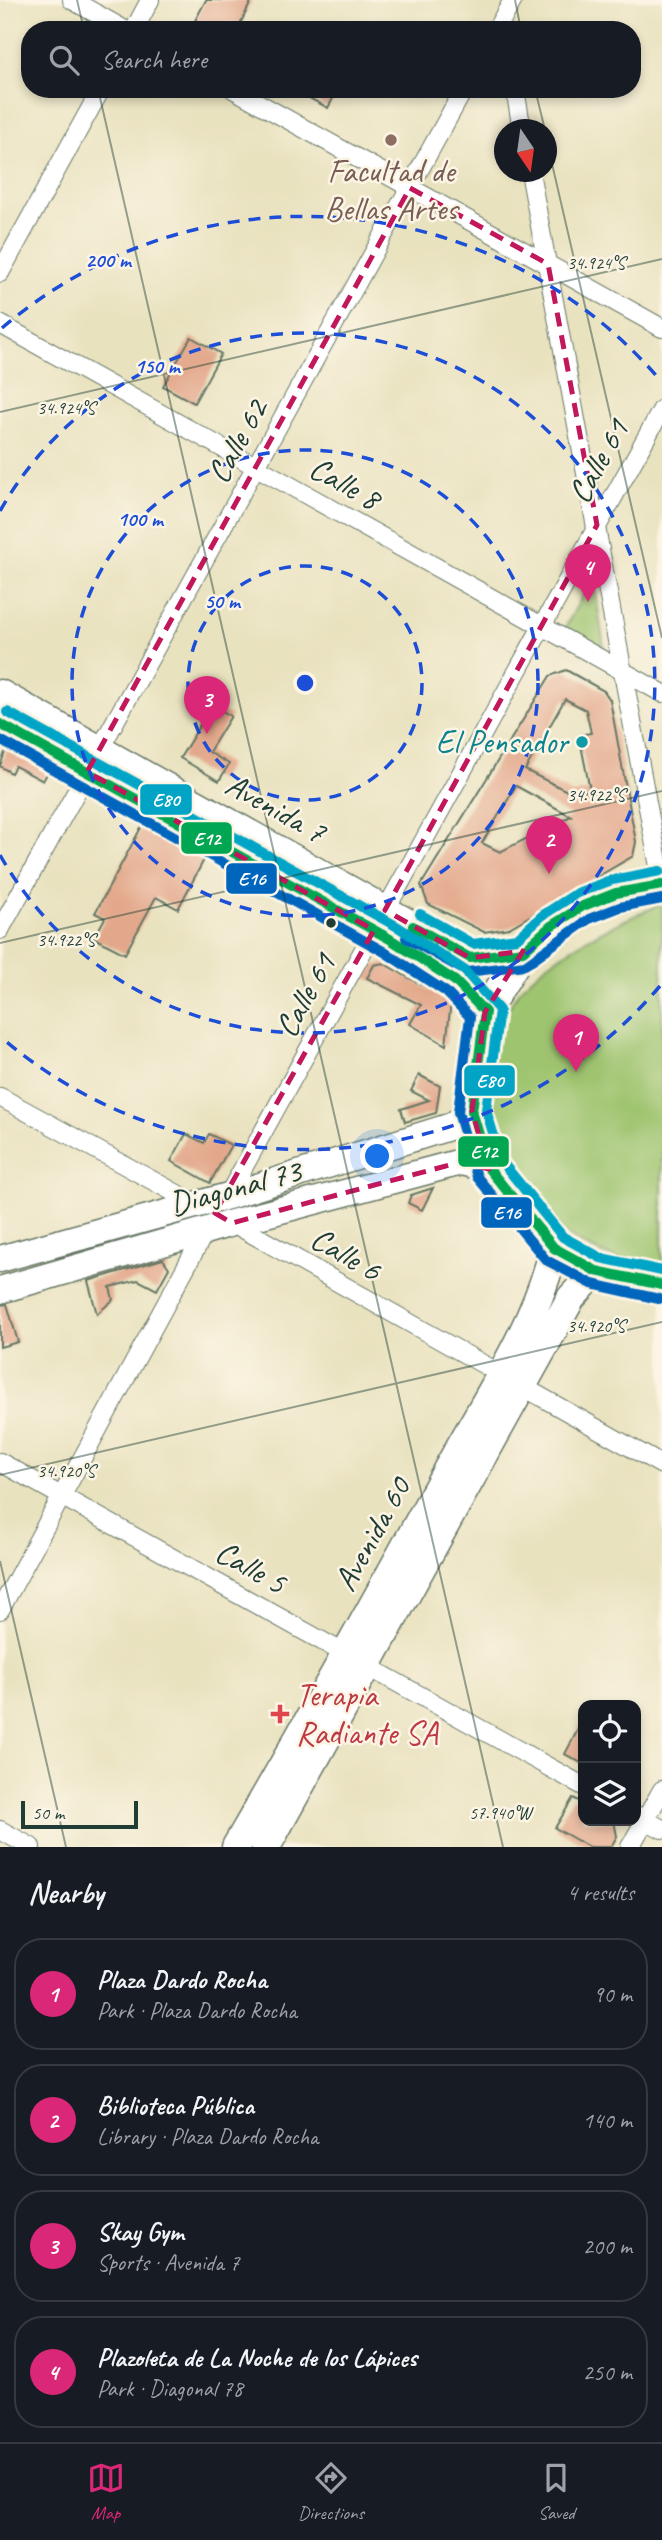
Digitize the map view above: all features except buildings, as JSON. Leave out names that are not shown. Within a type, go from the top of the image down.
[{"type":"main road","name":"Avenida 7","points":[[0,694],[94,760],[380,920],[470,958],[523,951]]},
{"type":"main road","name":"Avenida 7","points":[[0,724],[94,760]]},
{"type":"main road","points":[[461,1162],[462,1119],[485,1012],[523,951],[551,926],[583,906],[616,893],[662,884]]},
{"type":"main road","name":"Avenida 7","points":[[380,920],[455,981],[485,1012]]},
{"type":"main road","points":[[462,1119],[477,1137],[489,1169],[554,1248],[596,1271],[662,1285]]},
{"type":"main road","name":"Diagonal 73","points":[[0,1290],[215,1213],[462,1119]]},
{"type":"main road","name":"Diagonal 73","points":[[0,1259],[461,1162],[489,1169]]},
{"type":"main road","name":"Avenida 60","points":[[511,1381],[545,1288],[554,1248]]},
{"type":"main road","name":"Avenida 60","points":[[266,1847],[358,1660],[511,1381],[572,1298],[596,1271]]},
{"type":"main road","points":[[545,1288],[562,1288],[572,1298]]},
{"type":"main road","name":"Avenida 60","points":[[236,1847],[358,1660]]},
{"type":"street","points":[[72,0],[109,21]]},
{"type":"street","points":[[139,21],[150,0]]},
{"type":"street","points":[[498,0],[500,21]]},
{"type":"street","points":[[503,21],[513,0]]},
{"type":"street","points":[[0,273],[96,98]]},
{"type":"street","points":[[249,98],[662,328]]},
{"type":"street","name":"Calle 62","points":[[0,930],[459,98]]},
{"type":"street","points":[[516,98],[520,119]]},
{"type":"street","points":[[532,182],[662,884]]},
{"type":"street","name":"Calle 8","points":[[0,324],[662,693]]},
{"type":"street","name":"Calle 61","points":[[0,1610],[215,1213],[662,409]]},
{"type":"street","name":"Calle 6","points":[[0,1097],[215,1213],[662,1465]]},
{"type":"street","name":"Calle 5","points":[[0,1462],[578,1783]]},
{"type":"street","points":[[641,1816],[662,1790]]},
{"type":"street","points":[[641,1818],[662,1829]]},
{"type":"street","points":[[630,1847],[637,1826]]},
{"type":"street","points":[[0,1830],[31,1847]]},
{"type":"highlighted area","points":[[410,188],[548,264],[597,525],[385,910],[470,958],[523,951],[485,1012],[472,1111],[489,1169],[461,1162],[232,1223],[215,1213],[374,930],[87,772]]},
{"type":"green space","points":[[593,576],[604,647],[565,628]]},
{"type":"green space","points":[[662,904],[662,1268],[640,1266],[606,1255],[570,1237],[540,1212],[517,1182],[500,1147],[491,1110],[490,1071],[498,1033],[515,997],[527,983],[543,968],[582,942]]},
{"type":"transit line","name":"E80","points":[[7,712],[398,927],[464,970],[499,1010],[486,1110],[502,1162],[563,1237],[601,1258],[662,1271]]},
{"type":"transit line","name":"E12","points":[[0,724],[390,939],[455,981],[485,1012],[472,1111],[489,1169],[554,1248],[596,1271],[662,1285]]},
{"type":"transit line","name":"E16","points":[[0,740],[383,951],[446,992],[470,1017],[458,1112],[477,1177],[546,1260],[592,1284],[659,1299]]},
{"type":"transit line","name":"E80","points":[[420,914],[473,944],[517,938],[543,915],[577,893],[612,880],[660,871]]},
{"type":"transit line","name":"E12","points":[[413,926],[470,958],[523,951],[551,926],[583,906],[616,893],[662,885]]},
{"type":"transit line","name":"E16","points":[[406,938],[467,972],[525,965],[589,919],[620,907],[662,899]]},
{"type":"place","name":"Facultad de Bellas Artes","points":[[391,140]]},
{"type":"place","name":"Plazoleta de La Noche de los Lápices","points":[[588,602]]},
{"type":"place","name":"Skay Gym","points":[[207,734]]},
{"type":"place","name":"El Pensador","points":[[582,742]]},
{"type":"place","name":"Biblioteca Pública","points":[[549,874]]},
{"type":"place","name":"Plaza Dardo Rocha","points":[[576,1072]]},
{"type":"place","name":"Terapia Radiante SA","points":[[280,1714]]}]
